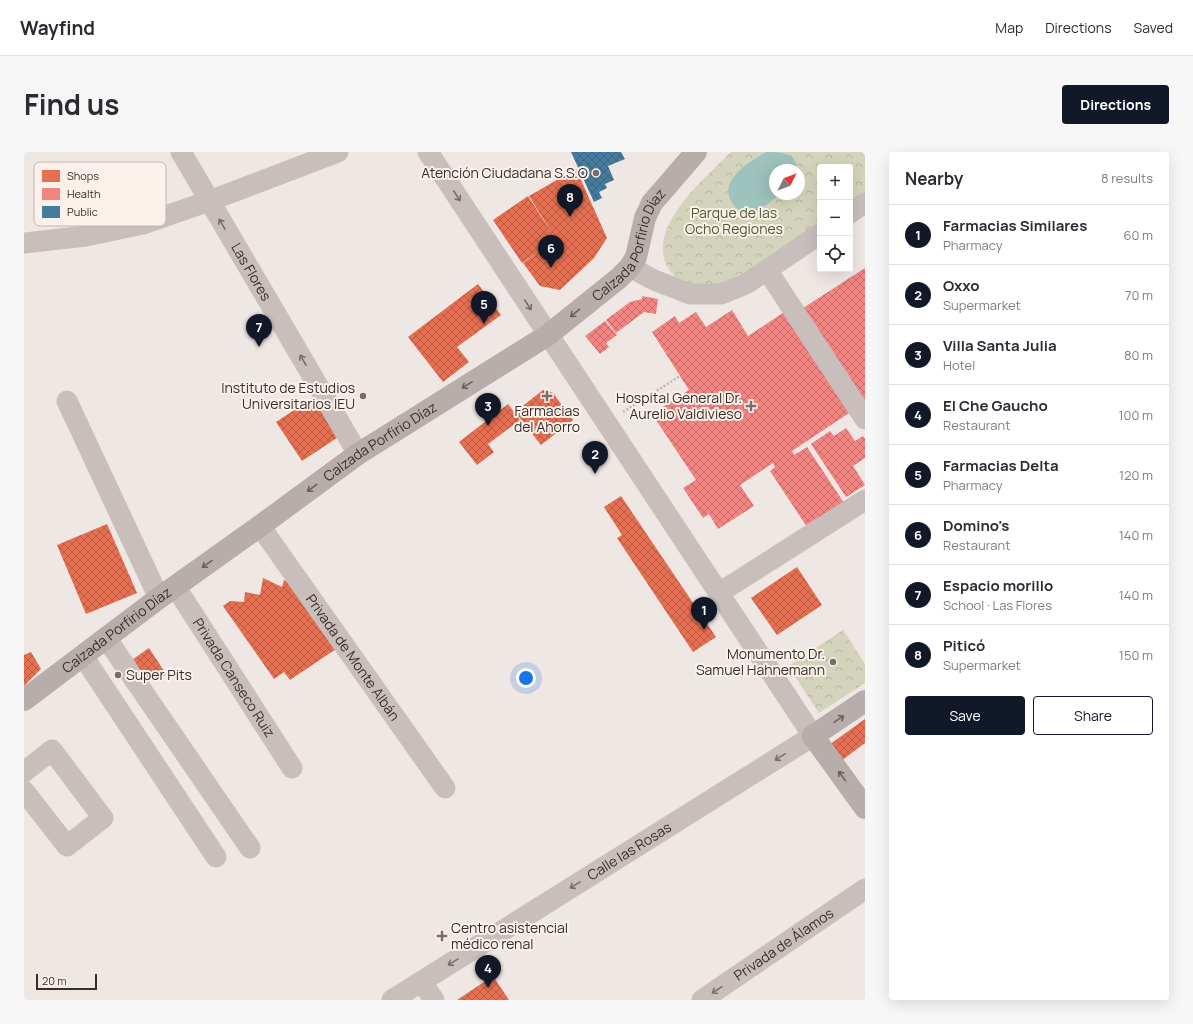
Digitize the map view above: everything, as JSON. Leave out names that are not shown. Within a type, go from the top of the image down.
[{"type":"main road","name":"Calzada Porfirio Díaz","points":[[24,700],[167,592],[358,454],[548,335],[619,278],[630,267],[636,257],[645,218],[652,203],[696,152]]},
{"type":"main road","name":"Calle las Rosas","points":[[813,736],[865,701]]},
{"type":"main road","points":[[813,736],[865,808]]},
{"type":"street","name":"Las Flores","points":[[181,152],[358,454]]},
{"type":"street","points":[[166,216],[338,152]]},
{"type":"street","points":[[428,152],[813,736]]},
{"type":"street","points":[[853,212],[865,203]]},
{"type":"street","points":[[24,243],[86,236],[134,226]]},
{"type":"street","points":[[630,267],[670,287],[690,294],[705,296],[721,294],[734,290],[767,270],[817,236]]},
{"type":"street","points":[[767,270],[865,419]]},
{"type":"street","name":"Privada Canseco Ruiz","points":[[67,401],[167,592],[292,768]]},
{"type":"street","points":[[719,593],[865,500]]},
{"type":"street","name":"Privada de Monte Albán","points":[[260,526],[445,788]]},
{"type":"street","points":[[106,638],[250,848]]},
{"type":"street","points":[[83,656],[216,856]]},
{"type":"street","name":"Calle las Rosas","points":[[392,1000],[813,736]]},
{"type":"street","points":[[24,772],[52,750],[103,818],[67,846],[24,791]]},
{"type":"street","name":"Privada de Álamos","points":[[702,1000],[865,889]]},
{"type":"street","points":[[422,982],[434,1000]]},
{"type":"path","points":[[606,423],[680,376]]},
{"type":"green space","name":"Parque de las Ocho Regiones","points":[[731,152],[862,152],[865,156],[865,194],[853,203],[853,164],[817,164],[817,226],[732,282],[723,286],[697,287],[684,283],[674,276],[664,260],[663,243],[668,226],[678,209],[705,177]]},
{"type":"green space","points":[[843,630],[865,664],[865,683],[819,713],[788,666]]},
{"type":"water","points":[[766,152],[776,152],[791,156],[796,164],[769,164],[769,200],[773,200],[757,211],[748,213],[737,209],[728,193],[734,176],[751,161]]},
{"type":"building: Shops","points":[[576,169],[607,238],[594,258],[560,290],[540,286],[523,263],[541,250],[522,263],[493,220],[528,196],[556,239],[529,196]]},
{"type":"building: Shops","points":[[478,284],[501,315],[457,347],[469,362],[443,382],[408,337]]},
{"type":"building: Shops","points":[[543,390],[553,393],[573,420],[541,445],[515,412]]},
{"type":"building: Shops","points":[[314,397],[340,436],[302,461],[276,422]]},
{"type":"building: Shops","points":[[508,404],[520,420],[488,444],[494,452],[477,465],[459,442]]},
{"type":"building: Shops","points":[[621,496],[716,637],[693,652],[617,538],[622,535],[604,507]]},
{"type":"building: Shops","points":[[107,524],[137,593],[86,614],[57,545]]},
{"type":"building: Shops","points":[[797,567],[822,605],[777,635],[751,598]]},
{"type":"building: Shops","points":[[263,578],[282,587],[284,580],[296,588],[336,649],[290,680],[284,672],[274,679],[223,606],[230,601],[244,602],[245,592],[260,595]]},
{"type":"building: Shops","points":[[149,648],[166,674],[155,682],[152,678],[144,683],[129,662]]},
{"type":"building: Shops","points":[[31,652],[41,669],[24,686],[24,655]]},
{"type":"building: Shops","points":[[865,719],[865,743],[841,761],[829,745]]},
{"type":"building: Shops","points":[[493,976],[509,1000],[457,1000]]},
{"type":"building: Health","points":[[865,268],[865,409],[800,310]]},
{"type":"building: Health","points":[[642,296],[658,299],[656,314],[644,312],[616,333],[606,320],[630,302],[642,299]]},
{"type":"building: Health","points":[[732,310],[748,336],[786,311],[852,411],[792,451],[794,455],[807,447],[846,506],[809,530],[770,471],[775,467],[773,463],[740,485],[754,506],[718,529],[709,514],[703,518],[683,488],[696,480],[652,414],[689,390],[652,332],[675,316],[679,323],[696,312],[706,327]]},
{"type":"building: Health","points":[[605,321],[617,335],[606,343],[609,347],[600,354],[585,336]]},
{"type":"building: Health","points":[[846,428],[855,441],[863,436],[865,439],[865,458],[853,466],[865,485],[846,497],[811,444],[830,431],[834,436]]},
{"type":"building: Public","name":"Atención Ciudadana S.S.O","points":[[571,152],[621,152],[625,159],[608,166],[614,180],[605,184],[607,188],[599,192],[602,198],[594,202]]},
{"type":"place","name":"Atención Ciudadana S.S.O","points":[[596,173]]},
{"type":"place","name":"Piticó","points":[[570,217]]},
{"type":"place","name":"Domino's","points":[[551,268]]},
{"type":"place","name":"Farmacias Delta","points":[[484,324]]},
{"type":"place","name":"Espacio morillo","points":[[259,347]]},
{"type":"place","name":"Instituto de Estudios Universitarios IEU","points":[[363,396]]},
{"type":"place","name":"Farmacias del Ahorro","points":[[547,396]]},
{"type":"place","name":"Hospital General Dr. Aurelio Valdivieso","points":[[751,406]]},
{"type":"place","name":"Villa Santa Julia","points":[[488,426]]},
{"type":"place","name":"Oxxo","points":[[595,474]]},
{"type":"place","name":"Farmacias Similares","points":[[704,630]]},
{"type":"place","name":"Monumento Dr. Samuel Hahnemann","points":[[833,662]]},
{"type":"place","name":"Super Pits","points":[[118,675]]},
{"type":"place","name":"Centro asistencial médico renal","points":[[442,936]]},
{"type":"place","name":"El Che Gaucho","points":[[488,988]]}]
